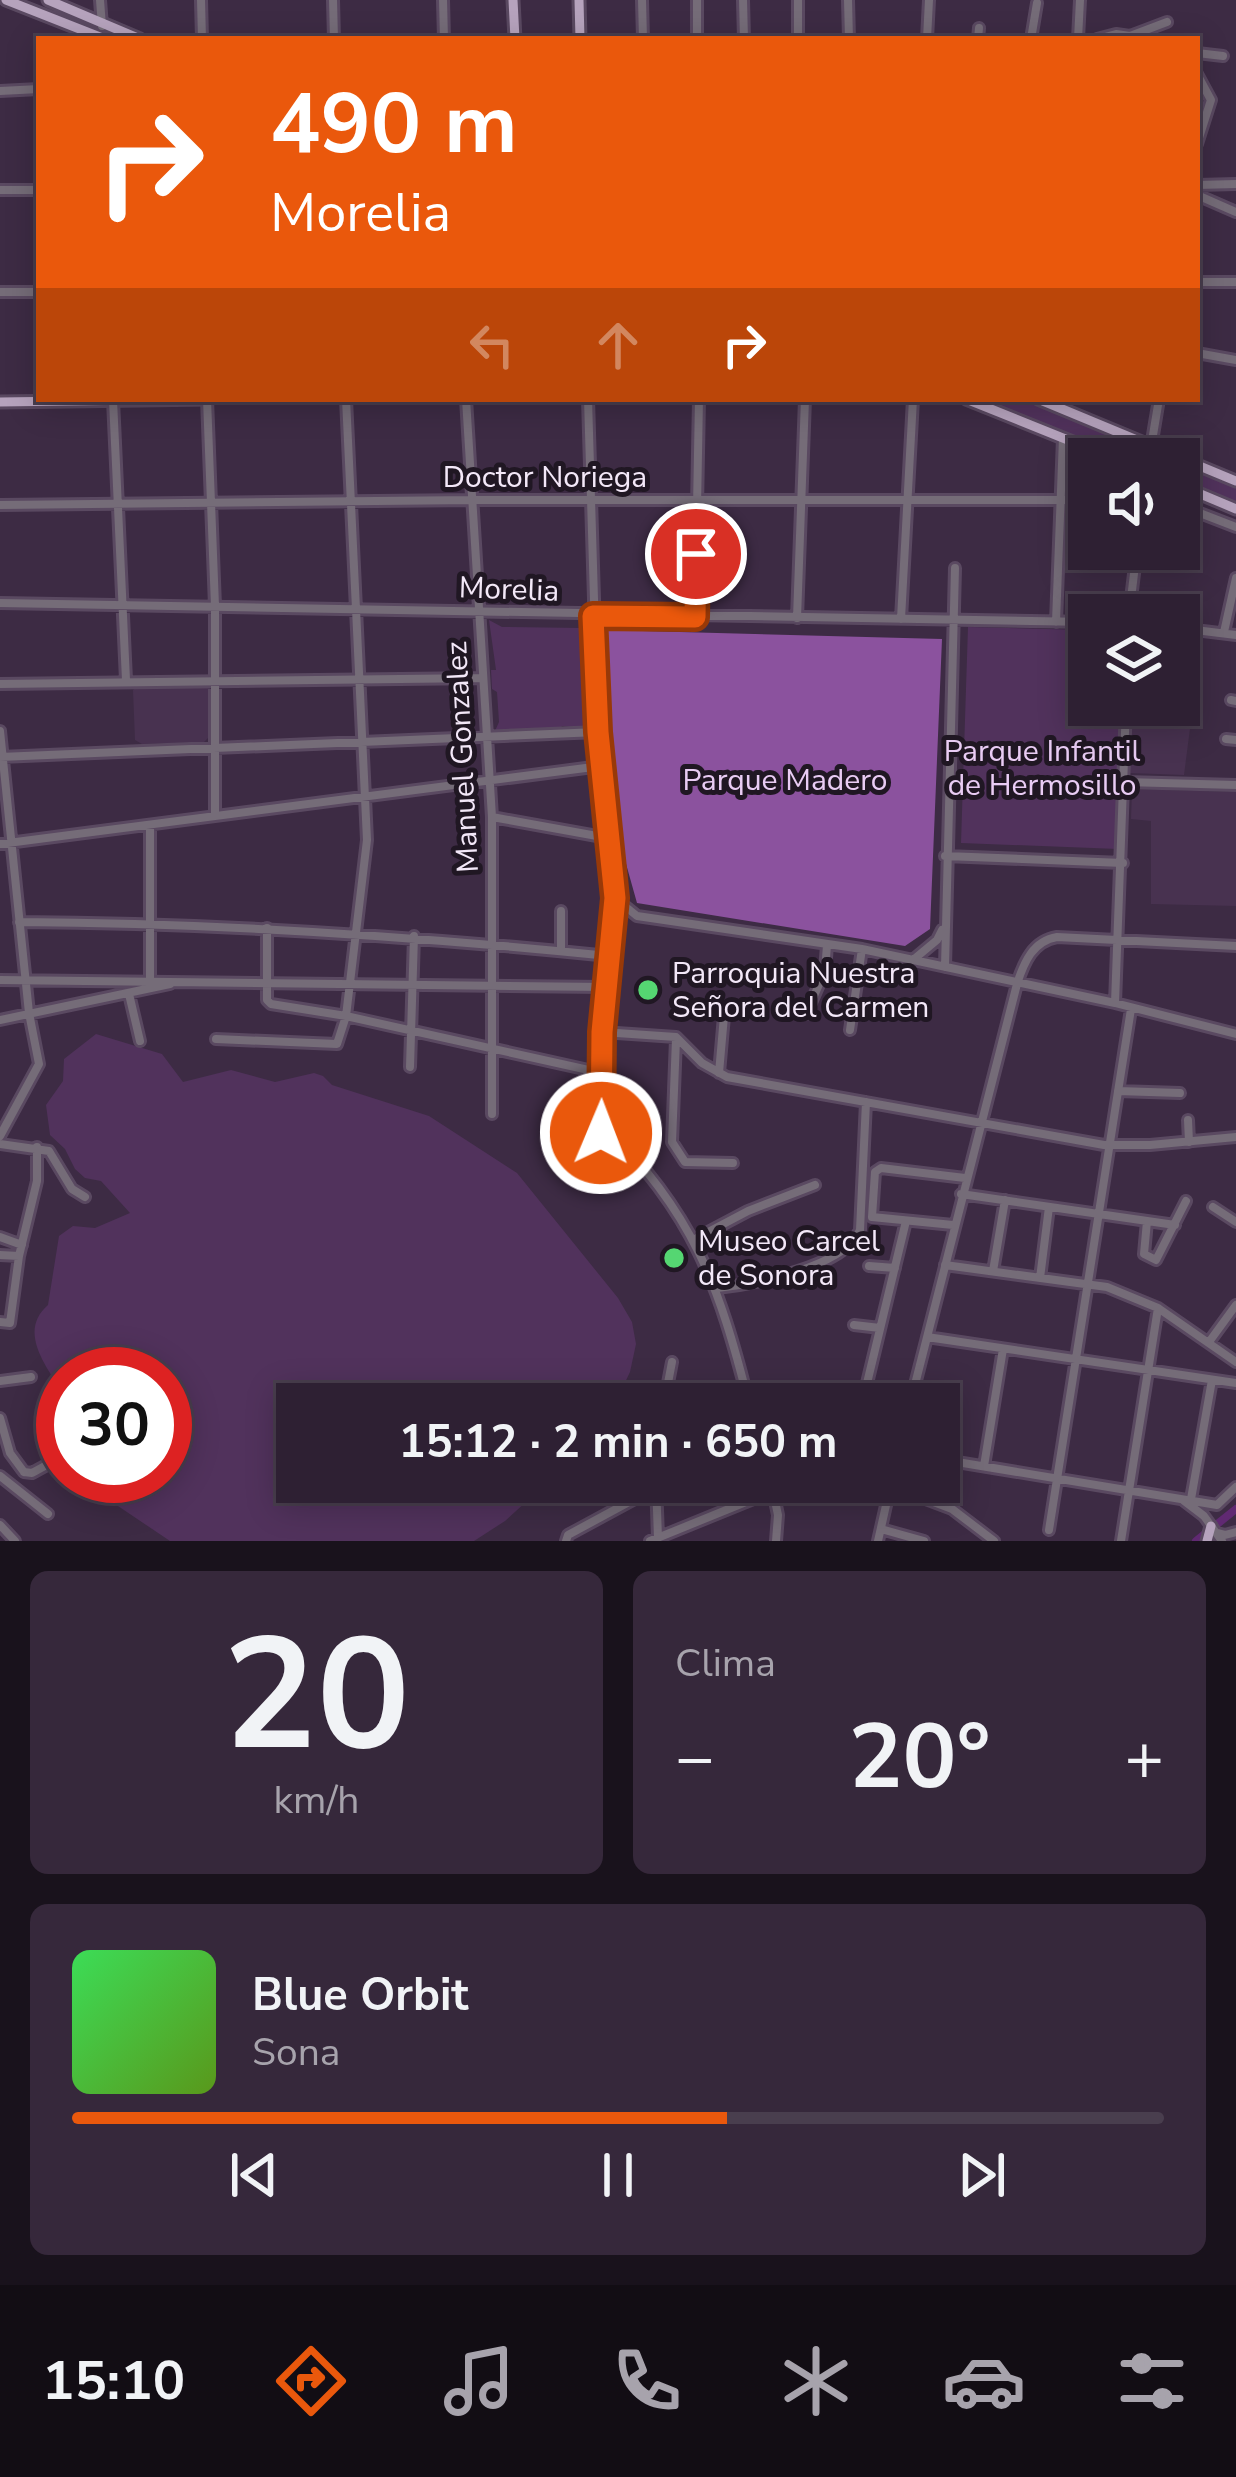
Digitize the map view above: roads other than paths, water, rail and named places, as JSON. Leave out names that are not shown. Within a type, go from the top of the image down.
[{"type":"main road","points":[[6,0],[96,36]]},
{"type":"main road","points":[[48,0],[133,36]]},
{"type":"main road","points":[[513,0],[514,36]]},
{"type":"main road","points":[[579,0],[580,36]]},
{"type":"main road","points":[[0,401],[36,401]]},
{"type":"main road","points":[[973,402],[1068,440]]},
{"type":"main road","points":[[1064,404],[1135,438]]},
{"type":"main road","points":[[1200,467],[1236,482]]},
{"type":"main road","points":[[1200,494],[1236,509]]},
{"type":"street","points":[[100,0],[103,36]]},
{"type":"street","points":[[201,0],[202,36]]},
{"type":"street","points":[[333,0],[334,36]]},
{"type":"street","points":[[442,0],[444,36]]},
{"type":"street","points":[[642,0],[643,36]]},
{"type":"street","points":[[697,0],[697,36]]},
{"type":"street","points":[[743,0],[744,36]]},
{"type":"street","points":[[798,0],[798,36]]},
{"type":"street","points":[[848,0],[849,36]]},
{"type":"street","points":[[927,36],[928,0]]},
{"type":"street","points":[[1078,36],[1080,0]]},
{"type":"street","points":[[1032,36],[1037,3]]},
{"type":"street","points":[[1136,36],[1167,22]]},
{"type":"street","points":[[1200,53],[1223,56]]},
{"type":"street","points":[[1200,80],[1211,100],[1200,135]]},
{"type":"street","points":[[0,91],[36,89]]},
{"type":"street","points":[[1200,185],[1236,184]]},
{"type":"street","points":[[0,190],[36,190]]},
{"type":"street","points":[[1200,196],[1236,212]]},
{"type":"street","points":[[1200,282],[1236,282]]},
{"type":"street","points":[[0,292],[36,292]]},
{"type":"street","points":[[1200,353],[1236,360]]},
{"type":"street","points":[[113,402],[126,680]]},
{"type":"street","points":[[209,402],[215,815]]},
{"type":"street","points":[[216,1039],[338,1044],[346,1016],[367,840],[346,402]]},
{"type":"street","name":"Manuel Gonzalez","points":[[466,402],[491,818],[492,1114]]},
{"type":"street","points":[[588,402],[598,732],[615,898],[602,1032],[599,1162],[603,1186]]},
{"type":"street","points":[[695,617],[699,402]]},
{"type":"street","points":[[796,618],[805,402]]},
{"type":"street","points":[[901,620],[913,402]]},
{"type":"street","points":[[1153,438],[1159,402]]},
{"type":"street","points":[[1057,622],[1063,438]]},
{"type":"street","name":"Doctor Noriega","points":[[0,505],[1068,500]]},
{"type":"street","points":[[1200,512],[1236,527]]},
{"type":"street","points":[[944,967],[955,568]]},
{"type":"street","points":[[1224,632],[1236,578]]},
{"type":"street","name":"Morelia","points":[[0,603],[1068,622]]},
{"type":"street","points":[[1200,630],[1236,635]]},
{"type":"street","points":[[0,684],[483,678]]},
{"type":"street","points":[[1115,1003],[1126,726]]},
{"type":"street","points":[[0,731],[38,1068],[0,1140],[49,1151],[72,1189],[85,1197]]},
{"type":"street","points":[[1,757],[598,732]]},
{"type":"street","points":[[0,844],[601,766]]},
{"type":"street","points":[[1125,782],[1236,785]]},
{"type":"street","points":[[491,818],[608,838]]},
{"type":"street","points":[[150,825],[150,980]]},
{"type":"street","points":[[946,856],[1123,863]]},
{"type":"street","points":[[615,898],[638,916],[913,959],[1236,1034]]},
{"type":"street","points":[[561,911],[561,951]]},
{"type":"street","points":[[19,922],[414,936],[609,956]]},
{"type":"street","points":[[913,959],[937,940],[945,924]]},
{"type":"street","points":[[267,928],[267,1000],[272,1004],[602,1073]]},
{"type":"street","points":[[410,1067],[414,936]]},
{"type":"street","points":[[915,1383],[965,1178],[1027,960],[1043,939],[1118,938],[1236,946]]},
{"type":"street","points":[[806,1014],[825,971],[827,945]]},
{"type":"street","points":[[850,1030],[862,950]]},
{"type":"street","points":[[0,980],[605,987]]},
{"type":"street","points":[[0,1020],[183,981]]},
{"type":"street","points":[[128,994],[140,1041]]},
{"type":"street","points":[[1049,1530],[1131,1009]]},
{"type":"street","points":[[719,1073],[724,1016]]},
{"type":"street","points":[[602,1032],[676,1037],[702,1064],[719,1073],[1111,1146],[1236,1137]]},
{"type":"street","points":[[676,1037],[672,1142],[677,1154],[685,1162],[733,1163]]},
{"type":"street","points":[[1118,1091],[1180,1093]]},
{"type":"street","points":[[717,1288],[789,1274],[856,1240],[866,1102]]},
{"type":"street","points":[[1188,1120],[1189,1142]]},
{"type":"street","points":[[602,1123],[643,1163],[694,1239],[717,1288],[743,1383]]},
{"type":"street","points":[[5,1323],[37,1181],[37,1147]]},
{"type":"street","points":[[953,1226],[875,1218],[870,1214],[877,1169],[965,1178]]},
{"type":"street","points":[[694,1239],[815,1185]]},
{"type":"street","points":[[962,1194],[1175,1225]]},
{"type":"street","points":[[993,1271],[1005,1200]]},
{"type":"street","points":[[1147,1221],[1144,1254],[1153,1260],[1186,1201]]},
{"type":"street","points":[[1040,1278],[1049,1207]]},
{"type":"street","points":[[1213,1208],[1236,1222]]},
{"type":"street","points":[[867,1383],[906,1221]]},
{"type":"street","points":[[0,1238],[22,1244]]},
{"type":"street","points":[[0,1255],[19,1256]]},
{"type":"street","points":[[945,1264],[1089,1284],[1158,1309],[1236,1362]]},
{"type":"street","points":[[869,1266],[895,1268]]},
{"type":"street","points":[[1209,1342],[1236,1305]]},
{"type":"street","points":[[1121,1541],[1158,1309]]},
{"type":"street","points":[[854,1325],[880,1328]]},
{"type":"street","points":[[926,1337],[1236,1383]]},
{"type":"street","points":[[984,1466],[1003,1349]]},
{"type":"street","points":[[668,1383],[672,1362]]},
{"type":"street","points":[[0,1381],[32,1377]]},
{"type":"street","points":[[1212,1380],[1187,1500],[1212,1532],[1236,1532]]},
{"type":"street","points":[[0,1418],[10,1454],[24,1472]]},
{"type":"street","points":[[960,1463],[1234,1507]]},
{"type":"street","points":[[11,1486],[24,1472],[36,1470]]},
{"type":"street","points":[[0,1476],[48,1514]]},
{"type":"street","points":[[1212,1532],[1210,1514],[1236,1487]]},
{"type":"street","points":[[566,1541],[568,1535],[625,1503]]},
{"type":"street","points":[[657,1503],[654,1539],[734,1503]]},
{"type":"street","points":[[776,1503],[776,1541]]},
{"type":"street","points":[[878,1541],[887,1503]]},
{"type":"street","points":[[937,1503],[994,1541]]},
{"type":"street","points":[[0,1525],[15,1541]]},
{"type":"street","points":[[881,1529],[924,1541]]},
{"type":"waterway","points":[[1196,1541],[1236,1509]]},
{"type":"place","name":"Parroquia Nuestra Señora del Carmen","points":[[648,990]]},
{"type":"place","name":"Museo Carcel de Sonora","points":[[674,1258]]},
{"type":"park label","name":"Parque Infantil de Hermosillo","points":[[1042,768]]},
{"type":"park label","name":"Parque Madero","points":[[785,780]]}]
